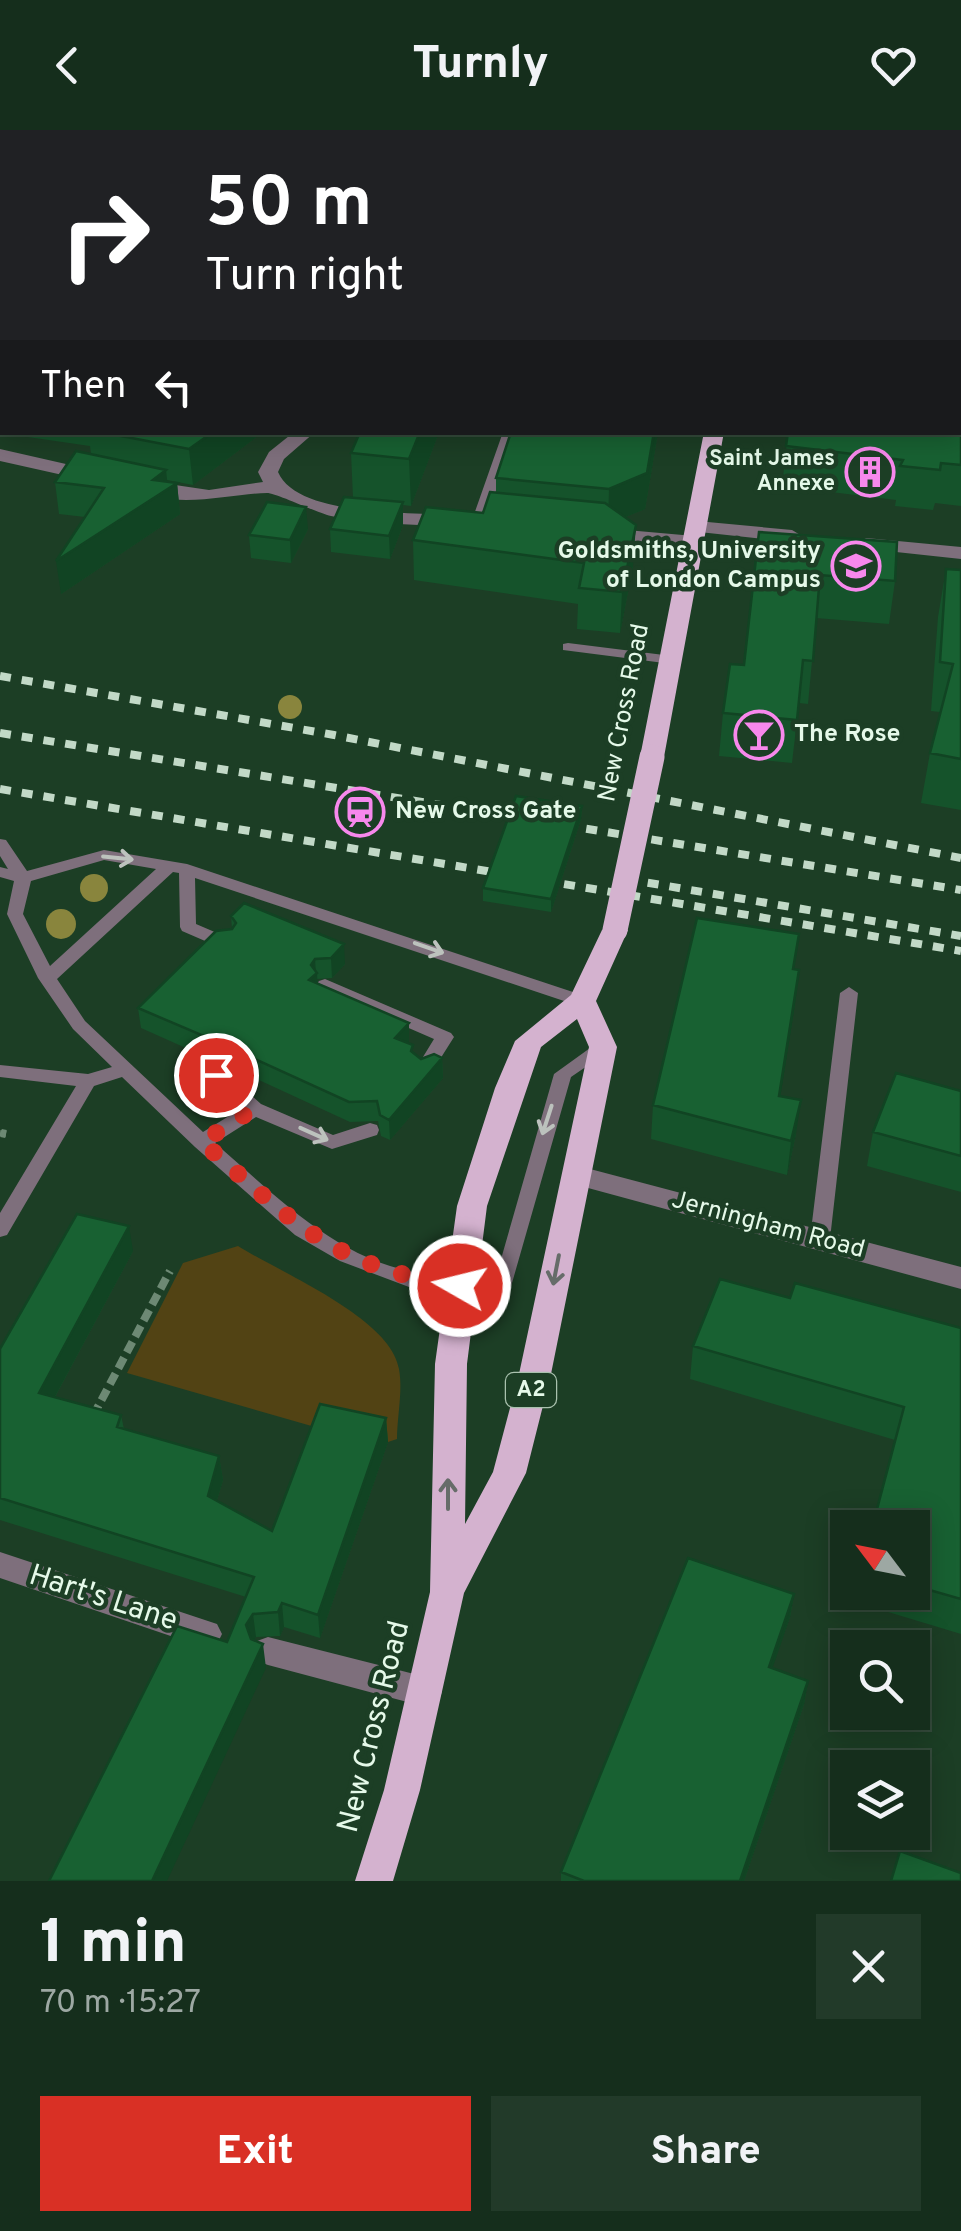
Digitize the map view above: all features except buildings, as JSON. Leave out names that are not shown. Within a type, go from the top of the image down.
[{"type":"highway","name":"New Cross Road","points":[[374,1881],[426,1692],[447,1592],[448,1419],[472,1206],[509,1088],[529,1041],[582,1001],[615,930],[672,660],[713,435]]},
{"type":"highway","points":[[582,1001],[603,1047]]},
{"type":"highway","name":"New Cross Road","points":[[447,1592],[508,1473],[534,1374],[603,1047]]},
{"type":"street","points":[[302,435],[276,456],[268,472],[274,486],[288,497],[326,508],[500,525]]},
{"type":"street","points":[[0,455],[210,496],[274,486]]},
{"type":"street","points":[[586,532],[806,538]]},
{"type":"street","points":[[845,542],[961,553]]},
{"type":"street","name":"Jerningham Road","points":[[575,1175],[961,1278]]},
{"type":"street","name":"Hart's Lane","points":[[0,1565],[206,1634]]},
{"type":"street","points":[[268,1650],[426,1692]]},
{"type":"lane","points":[[478,523],[509,435]]},
{"type":"lane","points":[[568,647],[672,660]]},
{"type":"lane","points":[[0,844],[23,878],[15,914],[47,978],[79,1025],[202,1142],[316,1240],[409,1278],[490,1290],[503,1285],[562,1074],[603,1047]]},
{"type":"lane","points":[[0,872],[23,878],[104,856],[178,867],[582,1001]]},
{"type":"lane","points":[[178,867],[188,928],[225,943]]},
{"type":"lane","points":[[47,978],[178,867]]},
{"type":"lane","points":[[325,985],[445,1037],[424,1070]]},
{"type":"lane","points":[[820,1240],[848,993]]},
{"type":"lane","points":[[226,1066],[216,1075],[255,1108],[332,1142],[370,1130]]},
{"type":"lane","points":[[0,1071],[88,1081],[123,1070]]},
{"type":"lane","points":[[0,1230],[88,1081]]},
{"type":"lane","points":[[202,1142],[255,1108]]},
{"type":"path","points":[[870,130],[882,130]]},
{"type":"path","points":[[86,1429],[170,1272]]},
{"type":"shaded area","points":[[238,1246],[332,1298],[377,1332],[392,1350],[400,1377],[397,1439],[388,1442],[322,1429],[127,1373],[183,1263]]},
{"type":"railway","points":[[0,676],[334,735],[961,858]]},
{"type":"railway","points":[[0,733],[961,890]]},
{"type":"railway","points":[[0,789],[961,951]]},
{"type":"railway","points":[[626,879],[961,936]]},
{"type":"place","name":"Saint James Annexe","points":[[870,472]]},
{"type":"place","name":"Goldsmiths, University of London Campus","points":[[856,566]]},
{"type":"place","name":"The Rose","points":[[759,735]]},
{"type":"place","name":"New Cross Gate","points":[[360,812]]},
{"type":"route","points":[[216,1075],[255,1108],[202,1142],[302,1230],[347,1256],[409,1278],[460,1286]]}]
